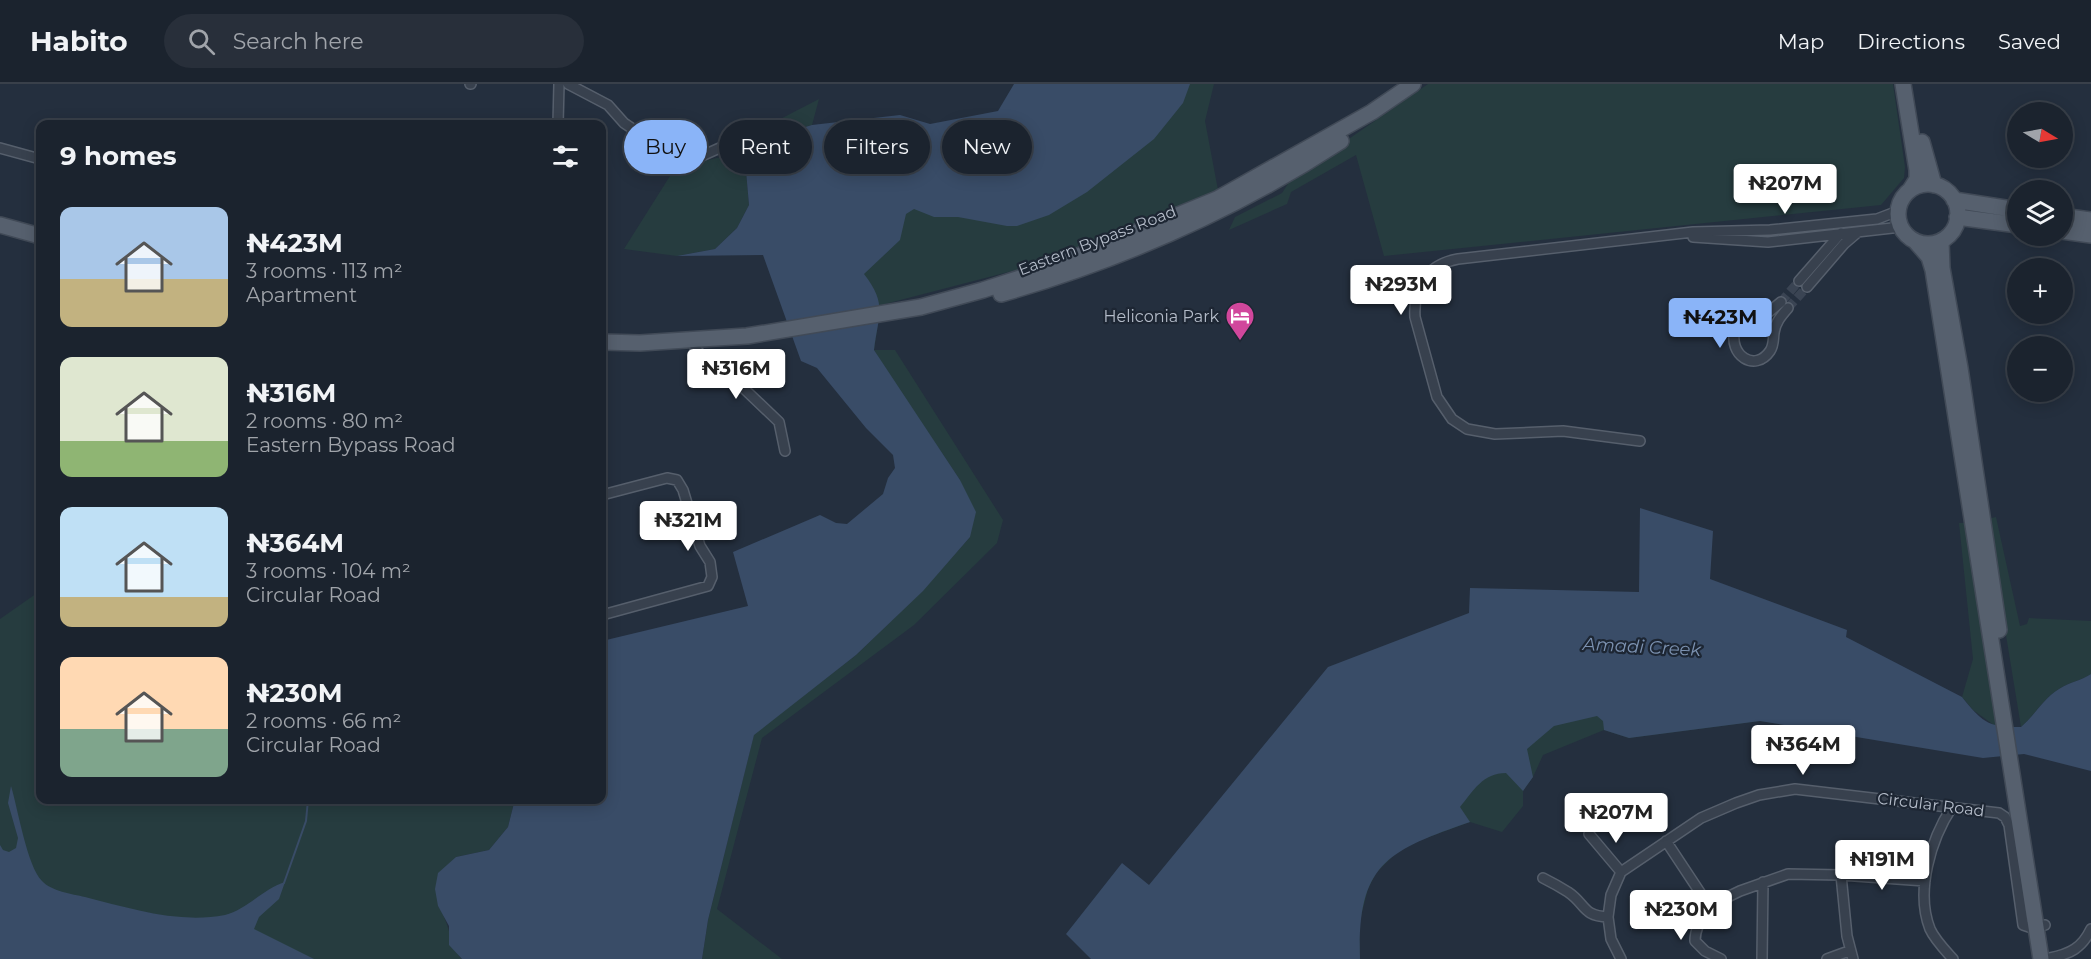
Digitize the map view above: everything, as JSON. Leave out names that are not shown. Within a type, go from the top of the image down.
[{"type":"main road","name":"Eastern Bypass Road","points":[[922,312],[1044,270],[1196,208],[1328,138],[1413,84]]},
{"type":"main road","name":"Eastern Bypass Road","points":[[640,343],[695,348],[748,341],[922,312],[1050,280],[1143,245],[1201,220],[1323,153],[1426,84]]},
{"type":"main road","points":[[1903,84],[1917,179],[1902,199],[1899,219],[1929,257],[1933,270],[2008,718]]},
{"type":"main road","points":[[1912,84],[1924,151],[1934,185]]},
{"type":"main road","points":[[1910,190],[1921,185],[1934,185],[1946,190],[1954,200],[1957,217],[1951,233],[1941,241],[1931,244],[1916,242]]},
{"type":"main road","points":[[1954,200],[2007,208]]},
{"type":"main road","points":[[1957,217],[2007,224]]},
{"type":"main road","points":[[2073,218],[2091,220]]},
{"type":"main road","points":[[0,225],[36,235]]},
{"type":"main road","points":[[2073,233],[2091,235]]},
{"type":"main road","points":[[1941,241],[1942,268],[1960,368],[2016,774],[2047,959]]},
{"type":"main road","name":"Eastern Bypass Road","points":[[606,342],[748,341]]},
{"type":"street","points":[[558,120],[559,84]]},
{"type":"street","points":[[568,84],[608,105],[624,123],[674,157],[695,159],[719,148]]},
{"type":"street","points":[[0,148],[36,158]]},
{"type":"street","points":[[1640,441],[1563,431],[1482,433],[1459,424],[1447,414],[1437,397],[1415,317],[1416,295],[1420,283],[1446,261],[1679,236],[1693,232],[1770,230],[1877,219],[1899,219]]},
{"type":"street","points":[[1679,236],[1768,242],[1859,231],[1899,219]]},
{"type":"street","points":[[1854,222],[1841,233],[1803,284],[1859,231]]},
{"type":"street","points":[[1784,305],[1773,334],[1772,347],[1764,357],[1752,360],[1740,355],[1733,344],[1735,330],[1745,321],[1759,320],[1784,305]]},
{"type":"street","points":[[1759,320],[1765,323],[1773,334]]},
{"type":"street","points":[[695,348],[703,357],[737,382],[779,422],[785,451]]},
{"type":"street","points":[[606,494],[661,480],[677,480],[683,490],[700,546],[710,562],[712,577],[708,586],[606,614]]},
{"type":"street","name":"Circular Road","points":[[1622,872],[1701,818],[1758,795],[1795,789],[1999,813],[2005,817],[2008,825],[2022,922],[2027,928],[2040,926]]},
{"type":"street","points":[[1952,807],[1944,819],[1933,846],[1924,894],[1930,928],[1953,959]]},
{"type":"street","points":[[1589,834],[1622,872],[1611,895],[1608,917],[1611,939],[1621,959]]},
{"type":"street","points":[[1666,841],[1709,906]]},
{"type":"street","points":[[1721,959],[1705,951],[1694,939],[1700,922],[1709,906],[1762,882],[1788,874],[1925,881]]},
{"type":"street","points":[[1827,959],[1851,955],[1841,875]]},
{"type":"street","points":[[1543,878],[1571,894],[1588,913],[1608,917]]},
{"type":"street","points":[[1762,882],[1762,959]]},
{"type":"street","points":[[2047,959],[2070,954],[2080,946],[2091,929]]},
{"type":"green space","points":[[1175,84],[1214,84],[1205,121],[1218,190],[1103,242],[1047,262],[881,305],[874,350],[851,302],[873,221],[977,174],[1032,174],[1032,149]]},
{"type":"green space","points":[[1428,84],[1893,84],[1905,167],[1904,178],[1881,205],[1384,256],[1356,155],[1291,192],[1287,204],[1229,230],[1235,217],[1282,193],[1291,179]]},
{"type":"green space","points":[[819,99],[812,125],[812,120],[778,120]]},
{"type":"green space","points":[[719,157],[719,174],[746,174],[749,205],[737,228],[715,249],[677,256],[624,249],[671,174],[707,174],[707,160]]},
{"type":"green space","points":[[874,350],[895,350],[1003,520],[997,543],[914,625],[762,738],[717,909],[782,959],[702,959],[708,920],[754,734],[856,655],[922,591],[970,537],[960,480]]},
{"type":"green space","points":[[1996,517],[2020,626],[2027,624],[2029,618],[2091,621],[2091,674],[2053,693],[2021,727],[1987,519]]},
{"type":"green space","points":[[1959,523],[1967,523],[1998,728],[1973,710],[1962,697],[1973,659]]},
{"type":"green space","points":[[36,594],[36,804],[514,804],[508,827],[489,850],[456,857],[438,906],[455,950],[462,959],[235,959],[220,926],[0,886],[0,619]]},
{"type":"green space","points":[[1627,698],[1835,733],[1760,721],[1629,738],[1604,730],[1543,755],[1533,777],[1523,791],[1523,806],[1502,832],[1470,822],[1418,841],[1396,853],[1376,873],[1368,889],[1359,924],[1360,959],[1349,959],[1357,890],[1505,734]]},
{"type":"water","points":[[1014,84],[1190,84],[1183,103],[1154,139],[1087,192],[1049,215],[1017,226],[1007,226],[958,217],[934,217],[914,209],[906,214],[900,240],[864,274],[879,302],[880,310],[874,350],[960,480],[976,512],[970,537],[923,591],[856,655],[754,735],[708,920],[702,959],[462,959],[449,945],[449,926],[438,906],[435,889],[438,873],[456,857],[489,850],[508,827],[514,804],[606,804],[606,640],[748,606],[733,552],[820,515],[836,523],[847,524],[883,494],[888,478],[895,468],[893,455],[866,428],[817,368],[801,361],[763,255],[677,256],[715,249],[737,228],[749,205],[746,174],[812,174],[812,125],[824,124],[824,174],[930,174],[930,124],[942,122],[942,174],[1032,174],[1032,120],[951,120],[998,111]]},
{"type":"water","points":[[900,115],[917,120],[856,120]]},
{"type":"water","name":"Amadi Creek","points":[[1640,508],[1713,531],[1710,579],[1847,630],[1846,637],[1962,697],[1981,718],[1994,725],[2021,727],[2053,693],[2091,674],[2091,771],[2024,754],[1983,758],[1760,721],[1629,738],[1604,730],[1603,721],[1597,716],[1554,726],[1527,749],[1533,777],[1523,791],[1506,773],[1485,779],[1460,807],[1470,822],[1417,842],[1398,853],[1383,866],[1372,882],[1364,902],[1360,927],[1360,959],[1091,959],[1066,934],[1122,863],[1149,885],[1328,667],[1469,613],[1470,588],[1639,592]]},
{"type":"water","points":[[11,786],[32,863],[42,881],[56,890],[154,914],[189,918],[225,915],[233,912],[269,889],[285,882],[279,899],[259,917],[254,929],[314,959],[0,959],[0,845],[3,850],[9,852],[16,848],[18,838],[8,803]]},
{"type":"waterway","points":[[284,883],[306,821],[308,804]]},
{"type":"tunnel","points":[[1781,302],[1799,281]]},
{"type":"tunnel","points":[[1788,308],[1807,287]]},
{"type":"place","name":"Heliconia Park","points":[[1240,342]]}]
